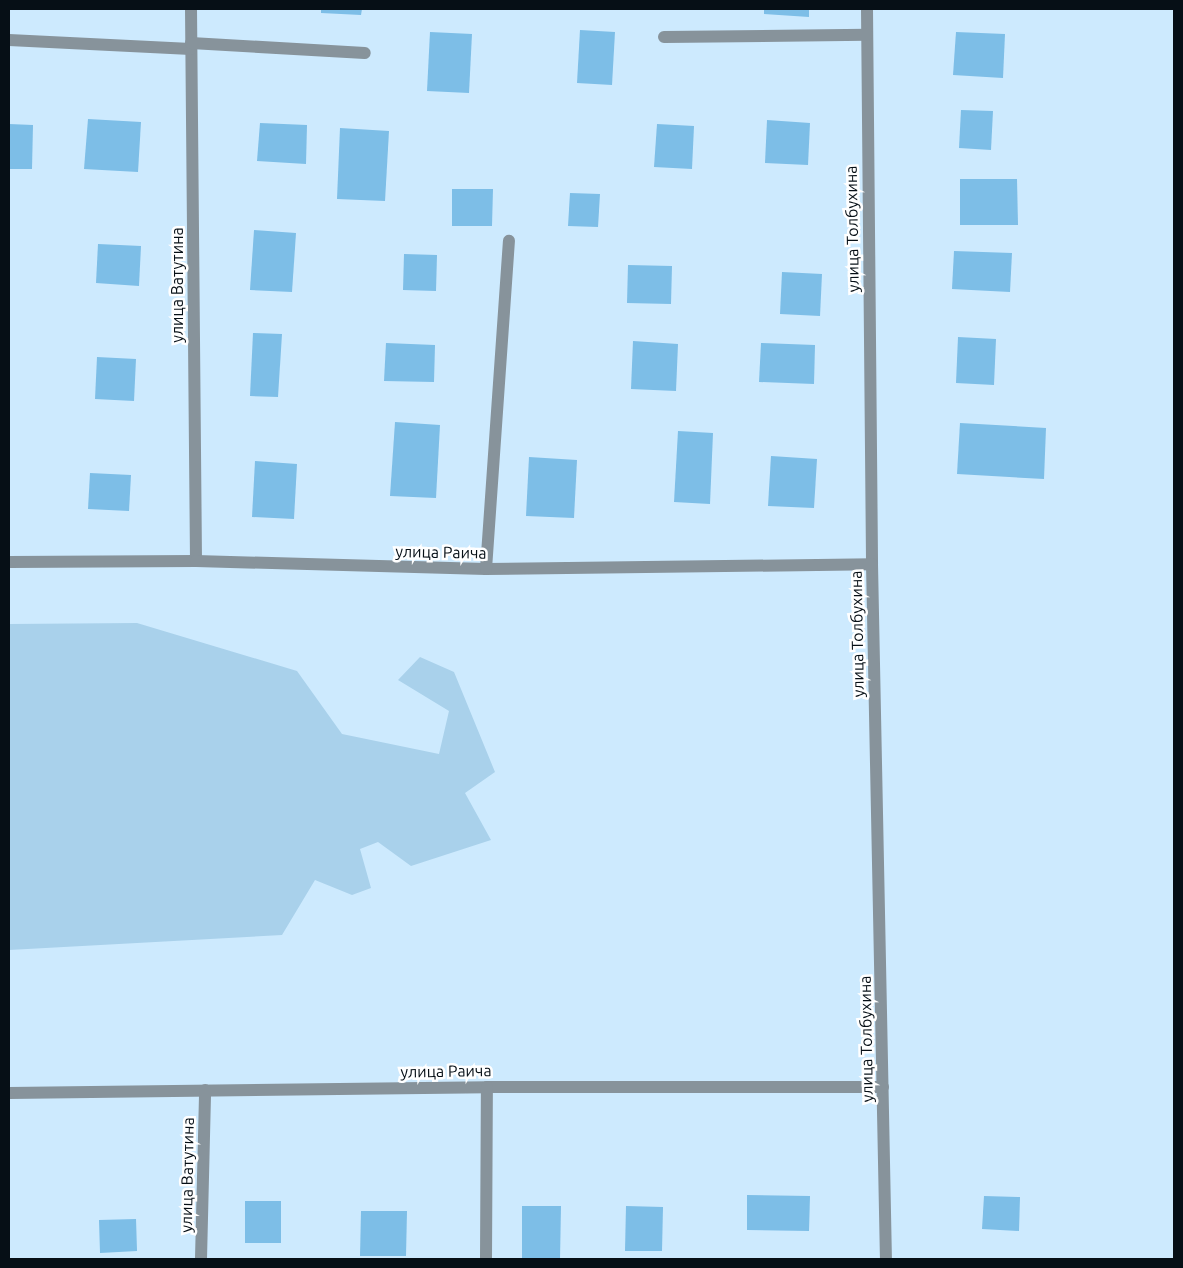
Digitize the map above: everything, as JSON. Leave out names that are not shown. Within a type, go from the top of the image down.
[{"type":"street","name":"улица Ватутина","points":[[191,9],[196,561]]},
{"type":"street","name":"улица Толбухина","points":[[867,9],[872,564],[886,1259]]},
{"type":"street","points":[[664,37],[867,36]]},
{"type":"street","points":[[9,40],[365,53]]},
{"type":"street","points":[[486,569],[509,241]]},
{"type":"street","name":"улица Раича","points":[[9,562],[196,561],[486,569],[872,564]]},
{"type":"street","points":[[486,1259],[487,1087]]},
{"type":"street","name":"улица Раича","points":[[9,1093],[487,1087],[883,1087]]},
{"type":"street","name":"улица Ватутина","points":[[201,1259],[205,1090]]},
{"type":"shaded area","points":[[137,623],[297,671],[342,734],[439,754],[449,711],[398,680],[420,657],[454,672],[495,772],[465,793],[491,840],[411,866],[378,842],[360,849],[371,888],[352,895],[315,880],[282,935],[9,950],[9,624]]},
{"type":"building","points":[[321,9],[362,9],[361,15],[321,13]]},
{"type":"building","points":[[764,9],[809,9],[809,17],[764,14]]},
{"type":"building","points":[[580,30],[615,32],[612,85],[577,83]]},
{"type":"building","points":[[430,32],[472,34],[469,93],[427,91]]},
{"type":"building","points":[[956,32],[1005,34],[1003,78],[953,75]]},
{"type":"building","points":[[961,110],[993,111],[991,150],[959,148]]},
{"type":"building","points":[[88,119],[141,122],[138,172],[84,169]]},
{"type":"building","points":[[767,120],[810,123],[808,165],[765,163]]},
{"type":"building","points":[[260,123],[307,125],[306,164],[257,161]]},
{"type":"building","points":[[9,124],[33,125],[32,169],[9,169]]},
{"type":"building","points":[[657,124],[694,126],[692,169],[654,167]]},
{"type":"building","points":[[340,128],[389,131],[385,201],[337,199]]},
{"type":"building","points":[[960,179],[1017,179],[1018,225],[960,225]]},
{"type":"building","points":[[452,189],[493,189],[492,226],[452,226]]},
{"type":"building","points":[[570,193],[600,194],[598,227],[568,226]]},
{"type":"building","points":[[254,230],[296,233],[292,292],[250,290]]},
{"type":"building","points":[[98,244],[141,246],[139,286],[96,283]]},
{"type":"building","points":[[954,251],[1012,253],[1010,292],[952,289]]},
{"type":"building","points":[[404,254],[437,255],[436,291],[403,290]]},
{"type":"building","points":[[628,265],[672,266],[671,304],[627,303]]},
{"type":"building","points":[[782,272],[822,274],[820,316],[780,314]]},
{"type":"building","points":[[253,333],[282,334],[278,397],[250,396]]},
{"type":"building","points":[[958,337],[996,339],[994,385],[956,383]]},
{"type":"building","points":[[633,341],[678,344],[676,391],[631,389]]},
{"type":"building","points":[[386,343],[435,345],[434,382],[384,381]]},
{"type":"building","points":[[761,343],[815,345],[814,384],[759,382]]},
{"type":"building","points":[[97,357],[136,359],[134,401],[95,399]]},
{"type":"building","points":[[395,422],[440,425],[436,498],[390,496]]},
{"type":"building","points":[[960,423],[1046,428],[1044,479],[957,474]]},
{"type":"building","points":[[678,431],[713,433],[710,504],[674,502]]},
{"type":"building","points":[[771,456],[817,459],[814,508],[768,506]]},
{"type":"building","points":[[529,457],[577,460],[574,518],[526,516]]},
{"type":"building","points":[[255,461],[297,464],[294,519],[252,517]]},
{"type":"building","points":[[90,473],[131,475],[129,511],[88,509]]},
{"type":"building","points":[[747,1195],[810,1196],[809,1231],[747,1230]]},
{"type":"building","points":[[984,1196],[1020,1197],[1019,1231],[982,1229]]},
{"type":"building","points":[[245,1201],[281,1201],[281,1243],[245,1243]]},
{"type":"building","points":[[522,1206],[561,1206],[560,1259],[522,1259]]},
{"type":"building","points":[[626,1206],[663,1207],[662,1251],[625,1251]]},
{"type":"building","points":[[361,1211],[407,1211],[406,1256],[360,1256]]},
{"type":"building","points":[[136,1219],[137,1251],[100,1253],[99,1220]]}]
